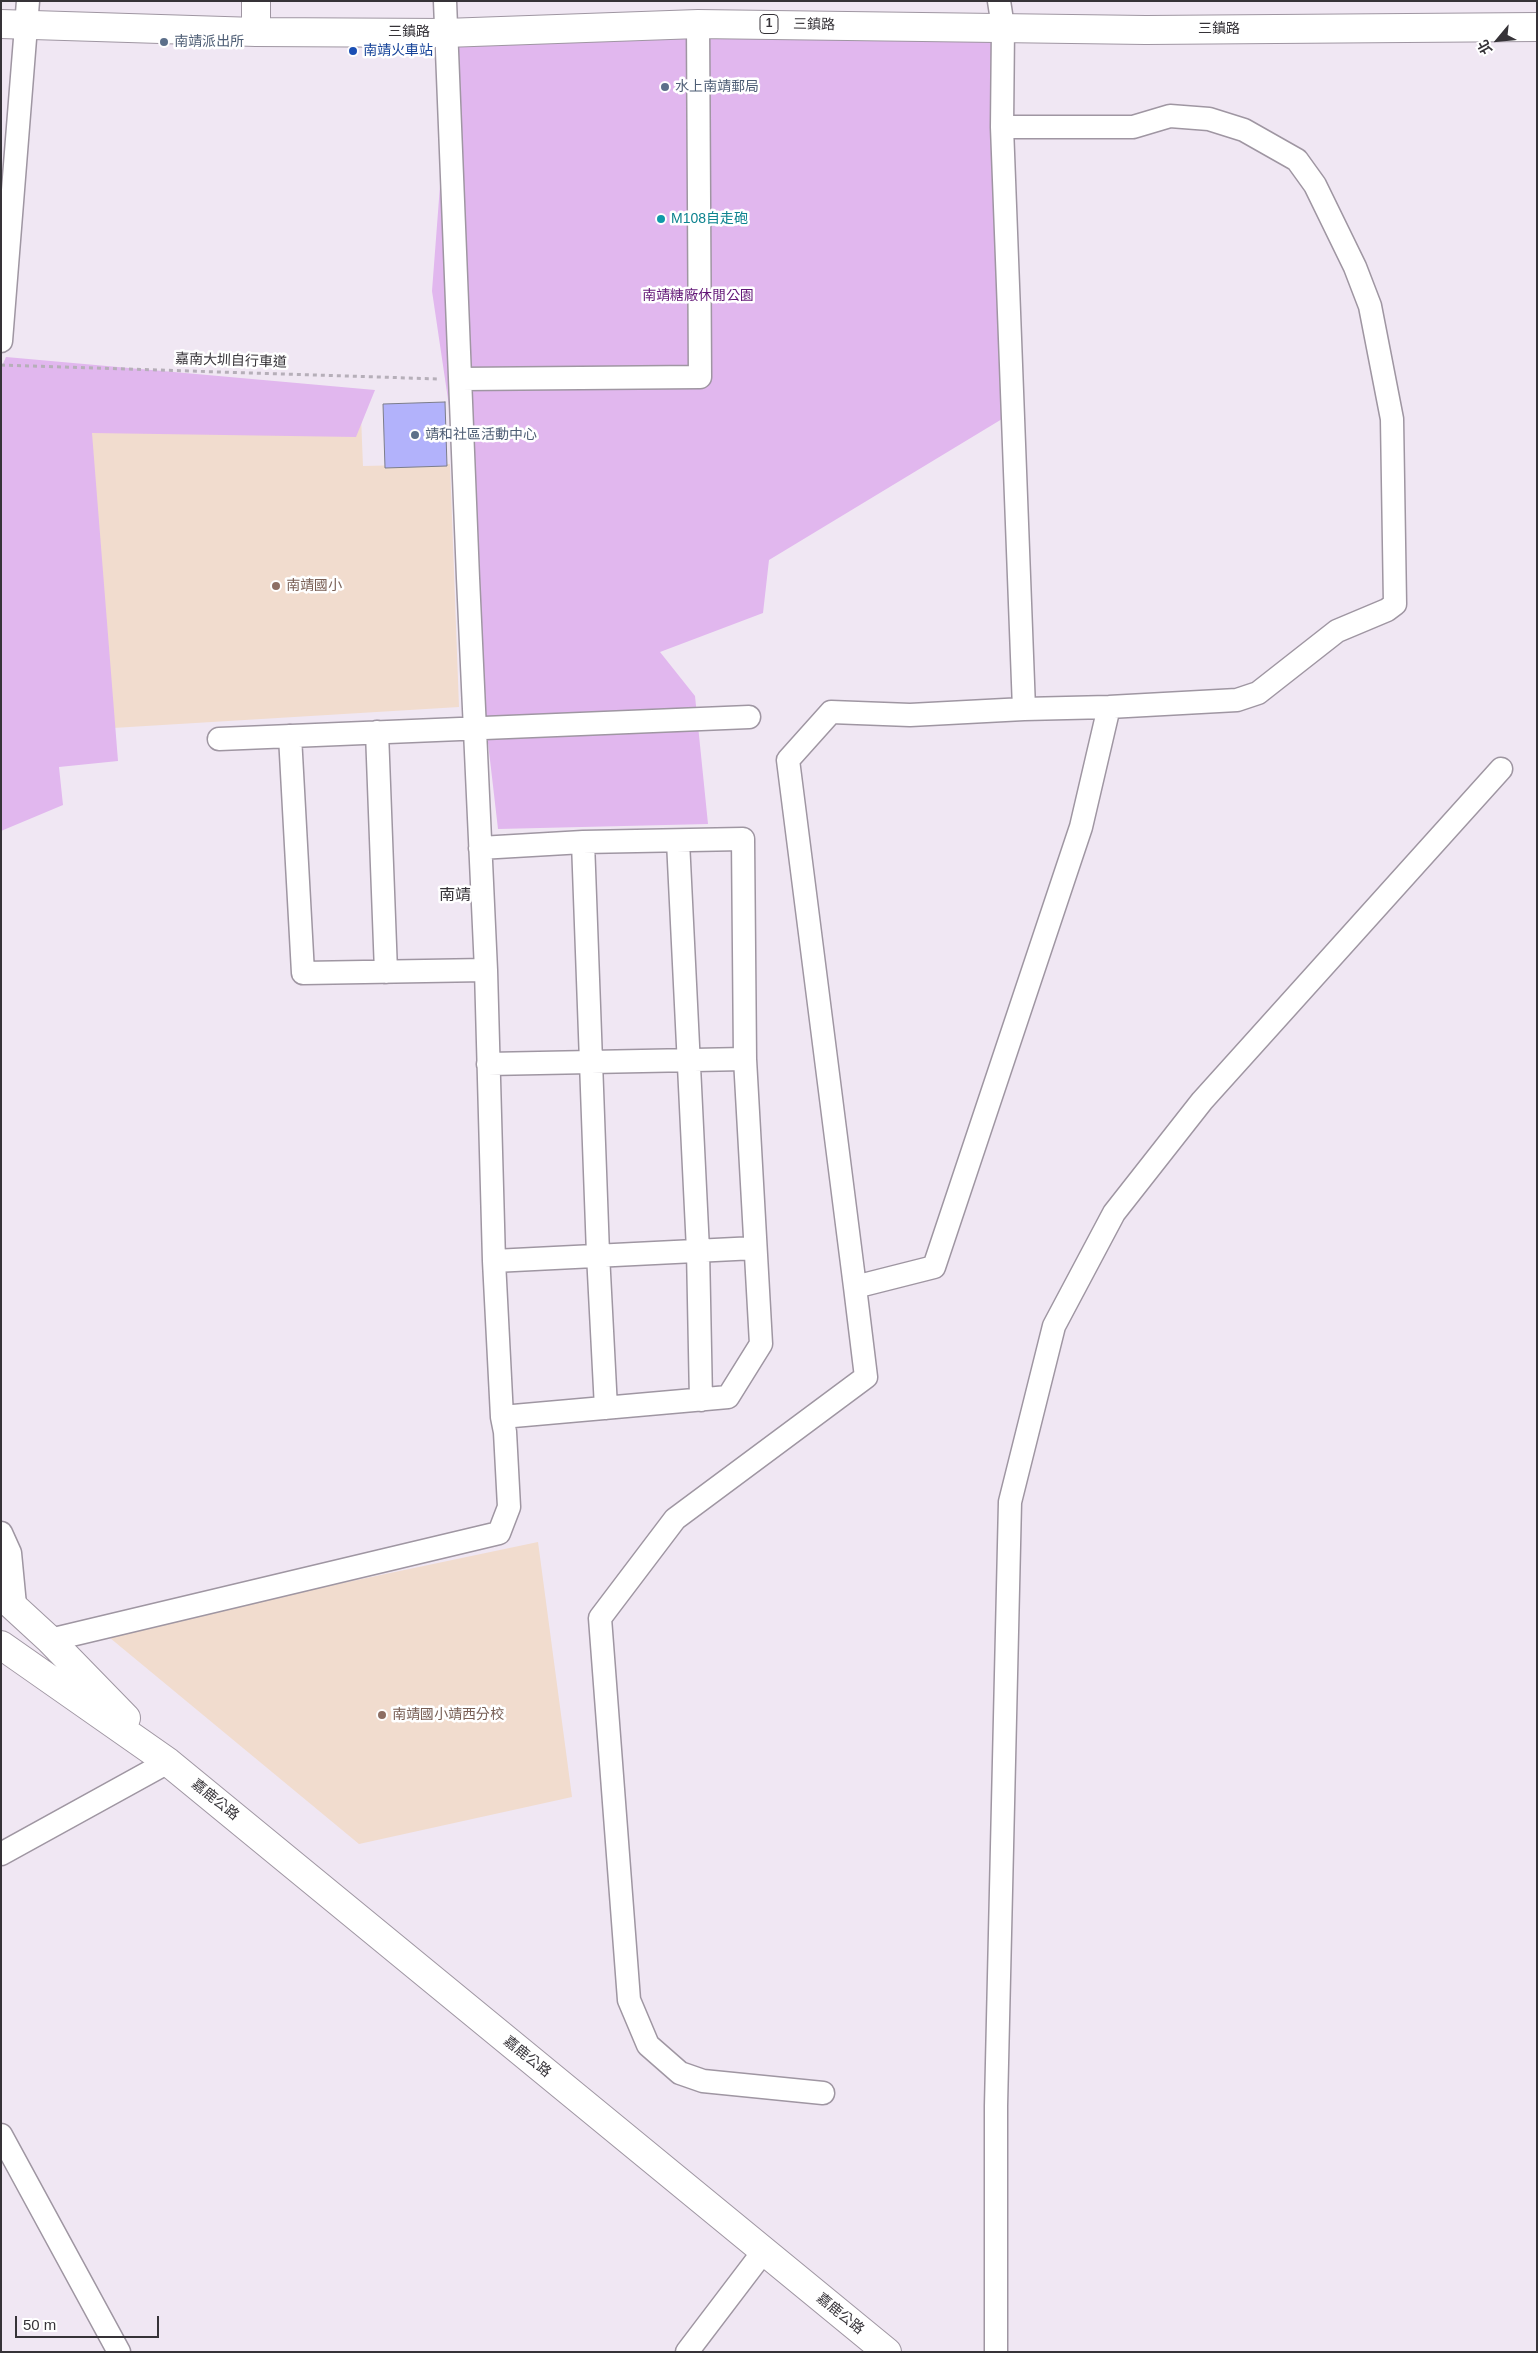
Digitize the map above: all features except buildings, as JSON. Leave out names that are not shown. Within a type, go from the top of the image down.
[{"type":"main road","points":[[256,1],[256,32]]},
{"type":"main road","name":"三鎮路","points":[[18,17],[256,32],[445,33],[1001,14],[1146,30],[1537,27]]},
{"type":"main road","name":"嘉鹿公路","points":[[8,1600],[50,1640],[168,1762]]},
{"type":"main road","name":"嘉鹿公路","points":[[1,1645],[168,1762],[887,2352]]},
{"type":"lane","points":[[50,1640],[499,1533],[510,1507],[505,1432],[502,1417],[494,1261],[486,970],[445,1]]},
{"type":"lane","points":[[1001,14],[1002,127],[1024,709]]},
{"type":"lane","points":[[1,341],[18,17]]},
{"type":"lane","points":[[461,379],[700,377],[698,24]]},
{"type":"lane","points":[[823,2093],[703,2081],[680,2073],[648,2045],[629,2000],[600,1618],[675,1519],[866,1377],[788,760],[831,712],[910,714],[1109,707],[1237,700],[1258,693],[1337,631],[1373,614],[1387,610],[1395,604],[1392,419],[1370,306],[1355,267],[1316,184],[1296,160],[1244,130],[1209,119],[1170,116],[1133,127],[1002,127]]},
{"type":"lane","points":[[855,1287],[934,1267],[1081,827],[1109,707]]},
{"type":"lane","points":[[219,739],[475,727],[749,718]]},
{"type":"lane","points":[[377,732],[386,972]]},
{"type":"lane","points":[[290,736],[303,973],[486,970]]},
{"type":"lane","points":[[996,2352],[996,2106],[1010,1502],[1054,1326],[1114,1213],[1202,1101],[1501,769]]},
{"type":"lane","points":[[480,848],[583,842],[744,839],[745,1059],[761,1344],[728,1397],[502,1417]]},
{"type":"lane","points":[[678,841],[698,1250],[702,1400]]},
{"type":"lane","points":[[583,842],[598,1254],[606,1408]]},
{"type":"lane","points":[[488,1064],[745,1059]]},
{"type":"lane","points":[[494,1261],[598,1254],[755,1248]]},
{"type":"lane","points":[[1,1533],[10,1553],[8,1600]]},
{"type":"lane","points":[[1,1854],[168,1762]]},
{"type":"lane","points":[[1,2134],[119,2352]]},
{"type":"lane","points":[[687,2352],[763,2252]]},
{"type":"path","name":"嘉南大圳自行車道","points":[[1,365],[461,379]]},
{"type":"shaded area","name":"南靖國小","points":[[360,392],[363,466],[450,464],[459,707],[113,728],[77,415]]},
{"type":"shaded area","name":"南靖國小靖西分校","points":[[538,1542],[572,1797],[359,1844],[104,1633]]},
{"type":"green space","name":"南靖糖廠休閒公園","points":[[447,31],[992,39],[1007,416],[769,560],[763,613],[660,652],[695,696],[708,824],[498,829],[449,406],[432,291],[445,120]]},
{"type":"green space","points":[[6,357],[375,390],[356,437],[92,433],[118,761],[59,767],[63,805],[1,831],[1,368]]},
{"type":"place","name":"南靖派出所","points":[[164,42]]},
{"type":"place","name":"南靖火車站","points":[[353,51]]},
{"type":"place","name":"水上南靖郵局","points":[[665,87]]},
{"type":"place","name":"M108自走砲","points":[[661,219]]},
{"type":"place","name":"靖和社區活動中心","points":[[415,435]]},
{"type":"place","name":"南靖國小","points":[[276,586]]},
{"type":"place","name":"南靖國小靖西分校","points":[[382,1715]]},
{"type":"district","name":"南靖","points":[[455,896]]}]
